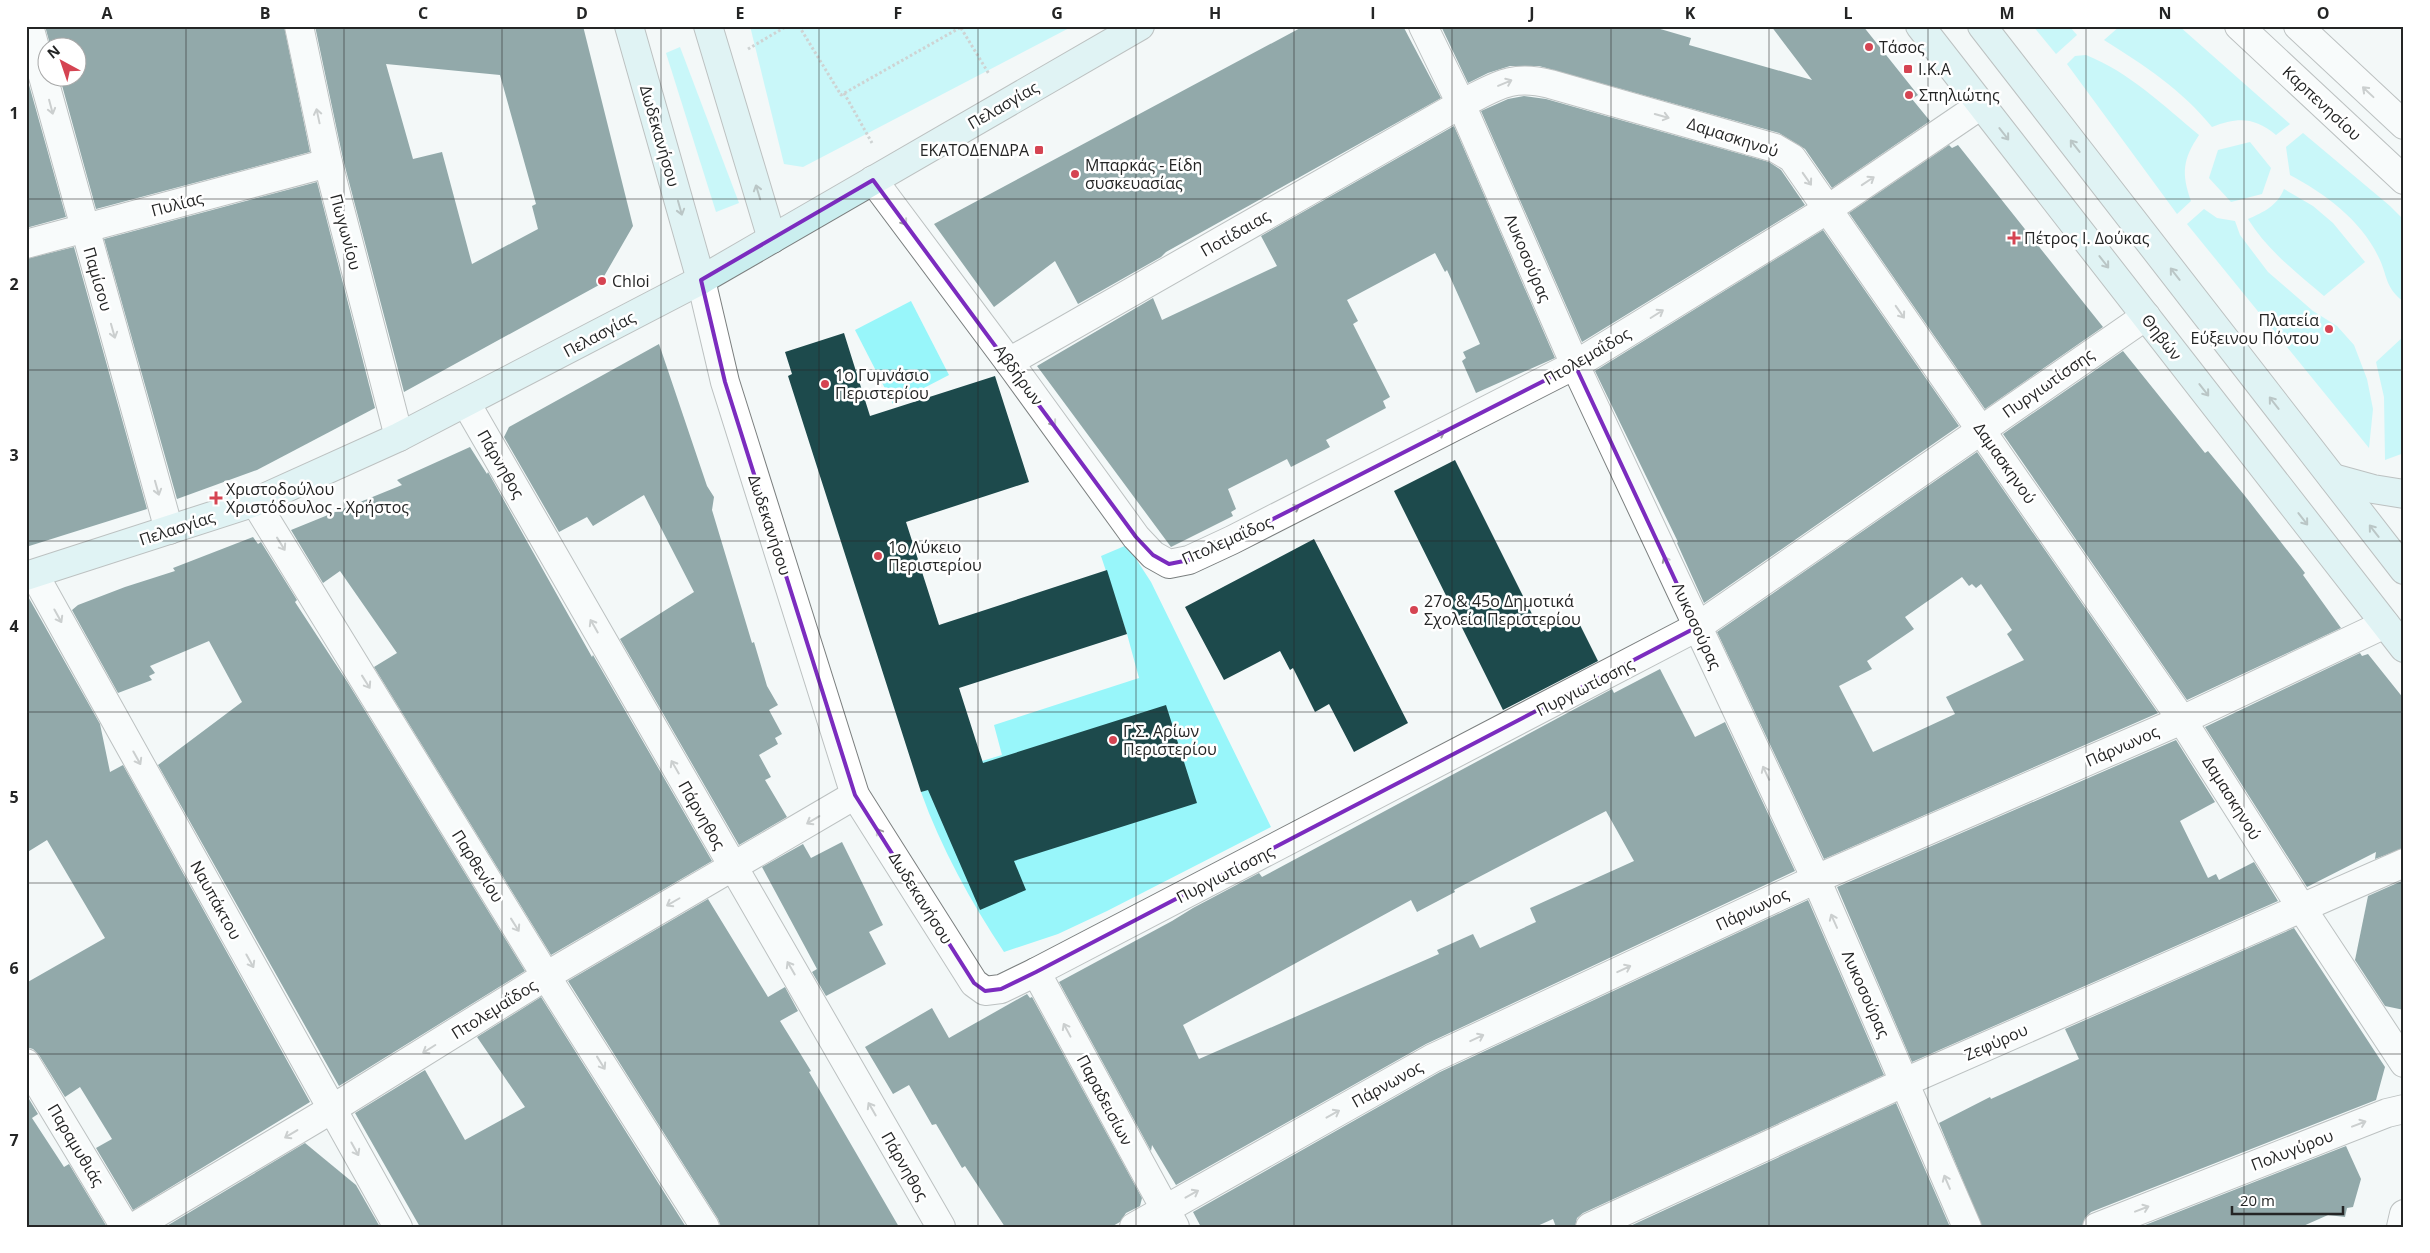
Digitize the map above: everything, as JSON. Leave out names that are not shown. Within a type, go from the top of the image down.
[{"type":"street","name":"Παμίσου","points":[[29,26],[169,530]]},
{"type":"street","name":"Πωγωνίου","points":[[299,26],[328,163],[400,436]]},
{"type":"street","name":"Δωδεκανήσου","points":[[629,26],[701,280],[725,382],[855,795],[974,983],[985,991]]},
{"type":"street","points":[[708,26],[772,239]]},
{"type":"street","name":"Πελασγίας","points":[[30,575],[255,502],[400,436],[701,280],[1140,26]]},
{"type":"street","name":"Λυκοσούρας","points":[[1423,26],[1461,104],[1575,365],[1816,880],[1967,1227]]},
{"type":"street","name":"Θηβών","points":[[1920,26],[2404,648]]},
{"type":"street","points":[[1982,26],[2404,570]]},
{"type":"street","name":"Καρπενησίου","points":[[2239,26],[2401,170]]},
{"type":"street","points":[[2298,26],[2404,125]]},
{"type":"street","name":"Δαμασκηνού","points":[[1461,104],[1512,80],[1533,80],[1765,145],[1792,158],[2182,720],[2301,907],[2404,1063]]},
{"type":"street","name":"Ποτίδαιας","points":[[1009,362],[1461,104]]},
{"type":"street","name":"Πτολεμαΐδος","points":[[1169,564],[1190,560],[1232,540],[1575,365],[1828,209],[1982,105]]},
{"type":"street","name":"Πυλίας","points":[[26,244],[328,163]]},
{"type":"street","name":"Αβδήρων","points":[[880,176],[1009,362],[1136,537],[1153,555],[1169,564]]},
{"type":"street","name":"Πυργιωτίσσης","points":[[985,991],[1001,989],[1036,972],[1697,627],[2146,316]]},
{"type":"street","name":"Πάρνηθος","points":[[466,403],[941,1227]]},
{"type":"street","points":[[2333,478],[2373,490],[2404,494]]},
{"type":"street","name":"Παρθενίου","points":[[255,502],[546,976],[705,1227]]},
{"type":"street","name":"Ναυπάκτου","points":[[30,575],[398,1227]]},
{"type":"street","name":"Πάρνωνος","points":[[1134,1227],[1169,1218],[1432,1058],[1816,880],[2182,720],[2385,624]]},
{"type":"street","name":"Πτολεμαΐδος","points":[[134,1227],[332,1109],[546,976],[855,795]]},
{"type":"street","name":"Ζεφύρου","points":[[1590,1227],[1905,1082],[2404,863]]},
{"type":"street","name":"Παραδεισίων","points":[[1036,972],[1169,1218]]},
{"type":"street","name":"Παραμυθιάς","points":[[26,1063],[125,1227]]},
{"type":"street","name":"Πολυγύρου","points":[[2097,1227],[2387,1113],[2404,1109]]},
{"type":"street","points":[[2401,1227],[2404,1214]]},
{"type":"path","points":[[720,65],[787,26]]},
{"type":"path","points":[[801,27],[841,95],[962,27],[1007,103]]},
{"type":"path","points":[[844,93],[880,176]]},
{"type":"highlighted area","points":[[873,180],[1136,537],[1153,555],[1169,564],[1189,560],[1232,540],[1575,365],[1697,627],[1036,972],[1001,989],[985,991],[974,983],[855,795],[725,382],[701,280]]},
{"type":"shaded area","points":[[750,26],[1073,26],[803,167],[784,164]]},
{"type":"shaded area","points":[[2033,26],[2069,26],[2077,35],[2056,54]]},
{"type":"shaded area","points":[[2120,26],[2179,26],[2290,124],[2276,135],[2260,125],[2246,120],[2230,121],[2212,127],[2175,90],[2148,69],[2104,40]]},
{"type":"shaded area","points":[[680,47],[739,203],[716,212],[666,53]]},
{"type":"shaded area","points":[[2086,55],[2102,62],[2131,80],[2199,135],[2185,167],[2186,182],[2191,201],[2177,214],[2067,64],[2075,56]]},
{"type":"shaded area","points":[[2303,133],[2404,220],[2404,302],[2393,291],[2371,243],[2352,219],[2316,190],[2290,175],[2286,147]]},
{"type":"shaded area","points":[[2250,142],[2271,168],[2262,194],[2231,202],[2209,178],[2218,150]]},
{"type":"shaded area","points":[[2284,189],[2313,206],[2333,223],[2365,262],[2324,296],[2273,251],[2248,219],[2265,211],[2274,204]]},
{"type":"shaded area","points":[[2204,209],[2217,218],[2235,221],[2240,235],[2268,272],[2313,311],[2337,326],[2354,345],[2367,379],[2373,409],[2369,448],[2187,224]]},
{"type":"shaded area","points":[[911,301],[949,375],[893,404],[855,330]]},
{"type":"shaded area","points":[[2404,336],[2404,453],[2385,460],[2384,397],[2376,362]]},
{"type":"shaded area","name":"Γ.Σ. Αρίων Περιστερίου","points":[[1127,545],[1151,582],[1271,827],[1058,934],[1004,952],[958,874],[938,834],[921,792],[982,761],[1002,755],[994,725],[1139,678],[1127,634],[1101,556]]},
{"type":"building","points":[[45,26],[284,26],[310,152],[96,209],[63,88],[88,88],[88,38],[48,38]]},
{"type":"building","points":[[315,26],[583,26],[633,226],[599,285],[404,392],[343,159]],"holes":[[[386,64],[500,75],[536,204],[532,206],[538,229],[472,264],[442,152],[413,159]]]},
{"type":"building","points":[[1304,26],[1403,26],[1441,98],[1166,252],[1161,257],[1078,304],[1055,261],[994,307],[934,224]]},
{"type":"building","points":[[1441,26],[1650,26],[1691,38],[1689,45],[1812,80],[1771,26],[1863,26],[1918,95],[1912,99],[1930,121],[1832,188],[1805,149],[1779,133],[1539,66],[1510,66],[1488,73],[1468,83]]},
{"type":"building","points":[[26,74],[66,217],[26,228]]},
{"type":"building","points":[[1524,96],[1546,99],[1769,162],[1781,170],[1805,205],[1582,342],[1481,111],[1508,99]]},
{"type":"building","points":[[1454,126],[1555,358],[1476,393],[1462,361],[1466,358],[1463,352],[1480,344],[1447,270],[1445,272],[1435,253],[1347,300],[1358,321],[1353,324],[1390,397],[1383,401],[1386,408],[1326,440],[1330,447],[1291,467],[1287,459],[1228,489],[1236,509],[1231,512],[1233,516],[1171,547],[1037,366],[1153,298],[1162,320],[1277,266],[1261,236]]},
{"type":"building","points":[[1949,145],[1952,148],[1958,145],[2103,327],[1985,409],[1849,213]]},
{"type":"building","points":[[317,182],[375,408],[257,470],[177,499],[104,239]]},
{"type":"building","points":[[1823,230],[1959,426],[1704,603],[1678,542],[1595,371]]},
{"type":"building","points":[[74,247],[147,509],[26,547],[26,259]]},
{"type":"building","points":[[844,333],[870,416],[995,376],[1029,482],[906,522],[939,625],[1107,570],[1127,634],[959,688],[983,763],[1166,705],[1197,803],[1014,861],[1026,890],[980,910],[928,790],[921,792],[788,376],[792,374],[785,352]]},
{"type":"building","points":[[659,344],[707,486],[714,497],[712,510],[752,643],[754,642],[767,686],[778,705],[769,710],[782,734],[775,738],[778,744],[759,755],[771,777],[765,780],[787,817],[739,845],[620,639],[694,592],[644,495],[593,526],[587,517],[559,532],[504,437],[509,427]]},
{"type":"building","points":[[2123,351],[2205,453],[2208,451],[2245,496],[2305,573],[2303,575],[2341,628],[2187,700],[2003,434]]},
{"type":"building","points":[[470,447],[487,474],[488,472],[592,657],[593,655],[712,861],[551,955],[374,667],[397,653],[340,571],[323,583],[291,530],[402,485],[397,480]]},
{"type":"building","points":[[1977,452],[2158,713],[1824,859],[1717,632]],"holes":[[[1962,577],[1969,586],[1972,584],[1976,588],[1981,584],[2012,630],[2007,634],[2024,660],[1946,697],[1955,714],[1873,752],[1839,686],[1872,669],[1867,661],[1914,629],[1905,617]]]},
{"type":"building","points":[[1455,460],[1541,632],[1575,615],[1598,661],[1503,710],[1394,491]]},
{"type":"building","points":[[253,537],[258,544],[261,542],[297,600],[295,602],[348,683],[525,971],[339,1086],[158,765],[242,702],[209,641],[150,666],[155,673],[149,676],[152,680],[118,693],[72,610],[78,605],[175,571],[173,568]]},
{"type":"building","points":[[1314,539],[1408,723],[1354,752],[1329,704],[1315,712],[1293,668],[1290,670],[1280,651],[1224,680],[1185,607]]},
{"type":"building","points":[[26,593],[100,724],[110,772],[123,765],[310,1102],[133,1210],[96,1148],[112,1139],[80,1087],[65,1097],[39,1055],[33,1049],[26,1047],[26,983],[105,938],[47,840],[26,853]]},
{"type":"building","points":[[2360,653],[2362,656],[2368,654],[2404,699],[2404,848],[2375,859],[2376,852],[2307,887],[2205,727]]},
{"type":"building","points":[[1660,669],[1695,737],[1725,722],[1795,871],[1426,1044],[1176,1185],[1152,1145],[1151,1151],[1059,982],[1259,873],[1262,877],[1612,689],[1614,693]],"holes":[[[1606,811],[1634,861],[1530,908],[1536,922],[1480,948],[1473,934],[1437,950],[1439,954],[1199,1059],[1183,1025],[1411,900],[1417,912],[1455,892],[1454,890]]]},
{"type":"building","points":[[2176,740],[2215,802],[2180,821],[2208,878],[2216,874],[2219,880],[2254,862],[2278,901],[1912,1062],[1837,887]]},
{"type":"building","points":[[842,842],[883,925],[869,932],[886,964],[826,996],[812,972],[817,969],[762,867],[803,844],[811,858]]},
{"type":"building","points":[[2404,880],[2404,1010],[2385,1006],[2355,960],[2368,896]]},
{"type":"building","points":[[708,899],[768,997],[785,987],[798,1011],[780,1021],[811,1071],[809,1072],[899,1227],[721,1227],[718,1219],[568,981]]},
{"type":"building","points":[[1808,900],[1884,1075],[1583,1213],[1577,1218],[1575,1227],[1556,1227],[1553,1219],[1535,1227],[1201,1227],[1193,1212],[1440,1072]]},
{"type":"building","points":[[2294,928],[2385,1067],[2376,1100],[2091,1212],[2085,1218],[2082,1227],[1982,1227],[1939,1123],[1990,1097],[1991,1099],[2079,1059],[2065,1029]]},
{"type":"building","points":[[1027,994],[1030,998],[1032,997],[1142,1198],[1140,1206],[1126,1213],[1120,1222],[1111,1227],[1005,1227],[965,1166],[962,1168],[936,1124],[932,1125],[909,1085],[893,1094],[865,1047],[932,1008],[949,1038]]},
{"type":"building","points":[[541,997],[686,1227],[420,1227],[355,1113],[425,1070],[465,1140],[525,1107],[477,1037]]},
{"type":"building","points":[[26,1094],[38,1114],[32,1118],[64,1167],[69,1164],[107,1227],[26,1227]]},
{"type":"building","points":[[1896,1103],[1950,1227],[1628,1227]]},
{"type":"building","points":[[305,1143],[356,1185],[380,1227],[165,1227]]},
{"type":"building","points":[[2346,1146],[2361,1179],[2353,1207],[2347,1208],[2345,1217],[2328,1215],[2301,1227],[2140,1227]]},
{"type":"place","name":"Τάσος","points":[[1869,47]]},
{"type":"place","name":"Ι.Κ.Α","points":[[1908,69]]},
{"type":"place","name":"Σπηλιώτης","points":[[1909,95]]},
{"type":"place","name":"ΕΚΑΤΟΔΕΝΔΡΑ","points":[[1039,150]]},
{"type":"place","name":"Μπαρκάς - Είδη συσκευασίας","points":[[1075,174]]},
{"type":"place","name":"Πέτρος Ι. Δούκας","points":[[2014,238]]},
{"type":"place","name":"Chloi","points":[[602,281]]},
{"type":"place","name":"Πλατεία Εύξεινου Πόντου","points":[[2329,329]]},
{"type":"place","name":"1ο Γυμνάσιο Περιστερίου","points":[[825,384]]},
{"type":"place","name":"Χριστοδούλου Χριστόδουλος - Χρήστος","points":[[216,498]]},
{"type":"place","name":"1ο Λύκειο Περιστερίου","points":[[878,556]]},
{"type":"place","name":"27ο & 45ο Δημοτικά Σχολεία Περιστερίου","points":[[1414,610]]},
{"type":"place","name":"Γ.Σ. Αρίων Περιστερίου","points":[[1113,740]]}]
